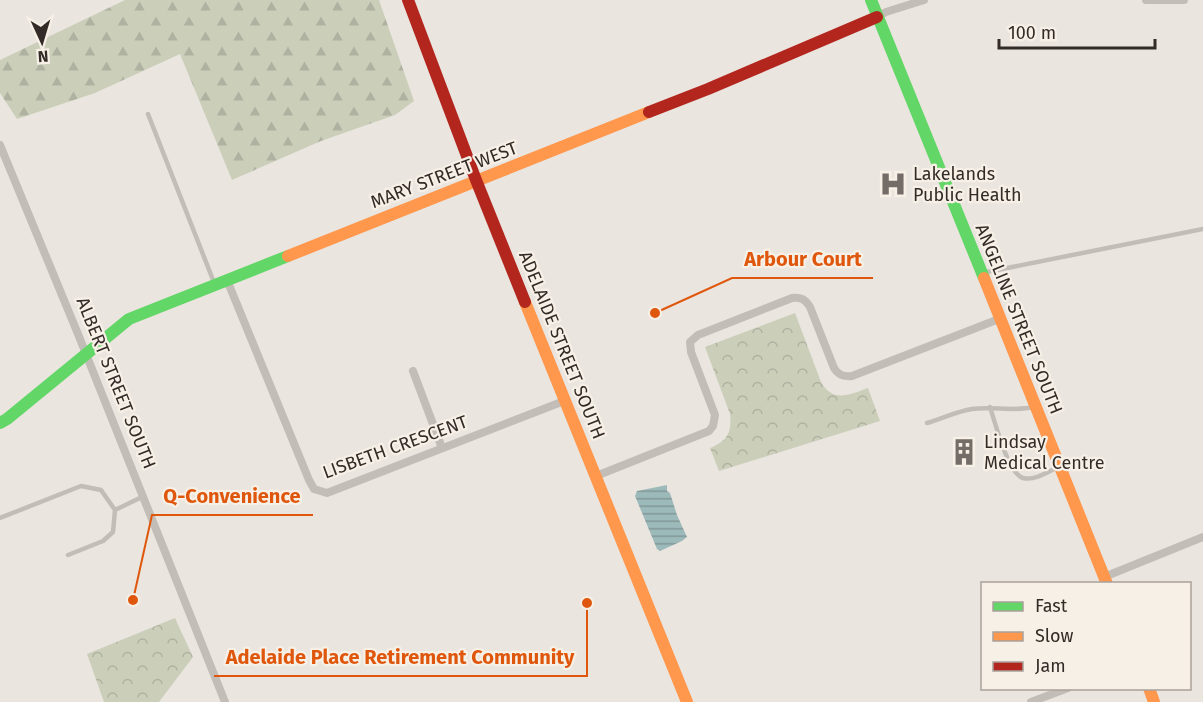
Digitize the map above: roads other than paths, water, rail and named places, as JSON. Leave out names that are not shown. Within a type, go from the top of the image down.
[{"type":"street","name":"ADELAIDE STREET SOUTH","points":[[408,0],[476,180],[687,702]]},
{"type":"street","name":"ANGELINE STREET SOUTH","points":[[871,0],[1105,580]]},
{"type":"street","name":"MARY STREET WEST","points":[[0,423],[129,320],[708,89],[886,12],[924,0]]},
{"type":"street","points":[[1146,0],[1184,0]]},
{"type":"street","name":"ALBERT STREET SOUTH","points":[[0,145],[144,496],[225,702]]},
{"type":"street","name":"LISBETH CRESCENT","points":[[227,280],[314,489],[327,493],[564,401]]},
{"type":"street","points":[[596,476],[709,431],[713,426],[715,415],[691,352],[690,342],[698,335],[792,298],[806,301],[810,307],[834,368],[844,377],[852,376],[999,320]]},
{"type":"street","points":[[413,371],[442,448]]},
{"type":"street","points":[[1105,580],[1203,537]]},
{"type":"street","points":[[1031,702],[1063,690]]},
{"type":"lane","points":[[148,114],[215,286]]},
{"type":"lane","points":[[981,273],[1203,229]]},
{"type":"lane","points":[[927,423],[969,409],[990,407],[1022,410],[1034,406]]},
{"type":"lane","points":[[990,407],[1012,469],[1017,475],[1024,479],[1033,478],[1059,467]]},
{"type":"lane","points":[[0,518],[81,486],[101,490],[115,510],[113,532],[104,541],[68,555]]},
{"type":"lane","points":[[115,510],[144,496]]},
{"type":"water","points":[[667,485],[667,491],[670,493],[687,537],[660,551],[657,549],[635,496],[637,491]]},
{"type":"place","name":"Lakelands Public Health","points":[[893,184]]},
{"type":"place","name":"Arbour Court","points":[[655,313]]},
{"type":"place","name":"Lindsay Medical Centre","points":[[964,452]]},
{"type":"place","name":"Q-Convenience","points":[[133,600]]},
{"type":"place","name":"Adelaide Place Retirement Community","points":[[587,603]]}]
